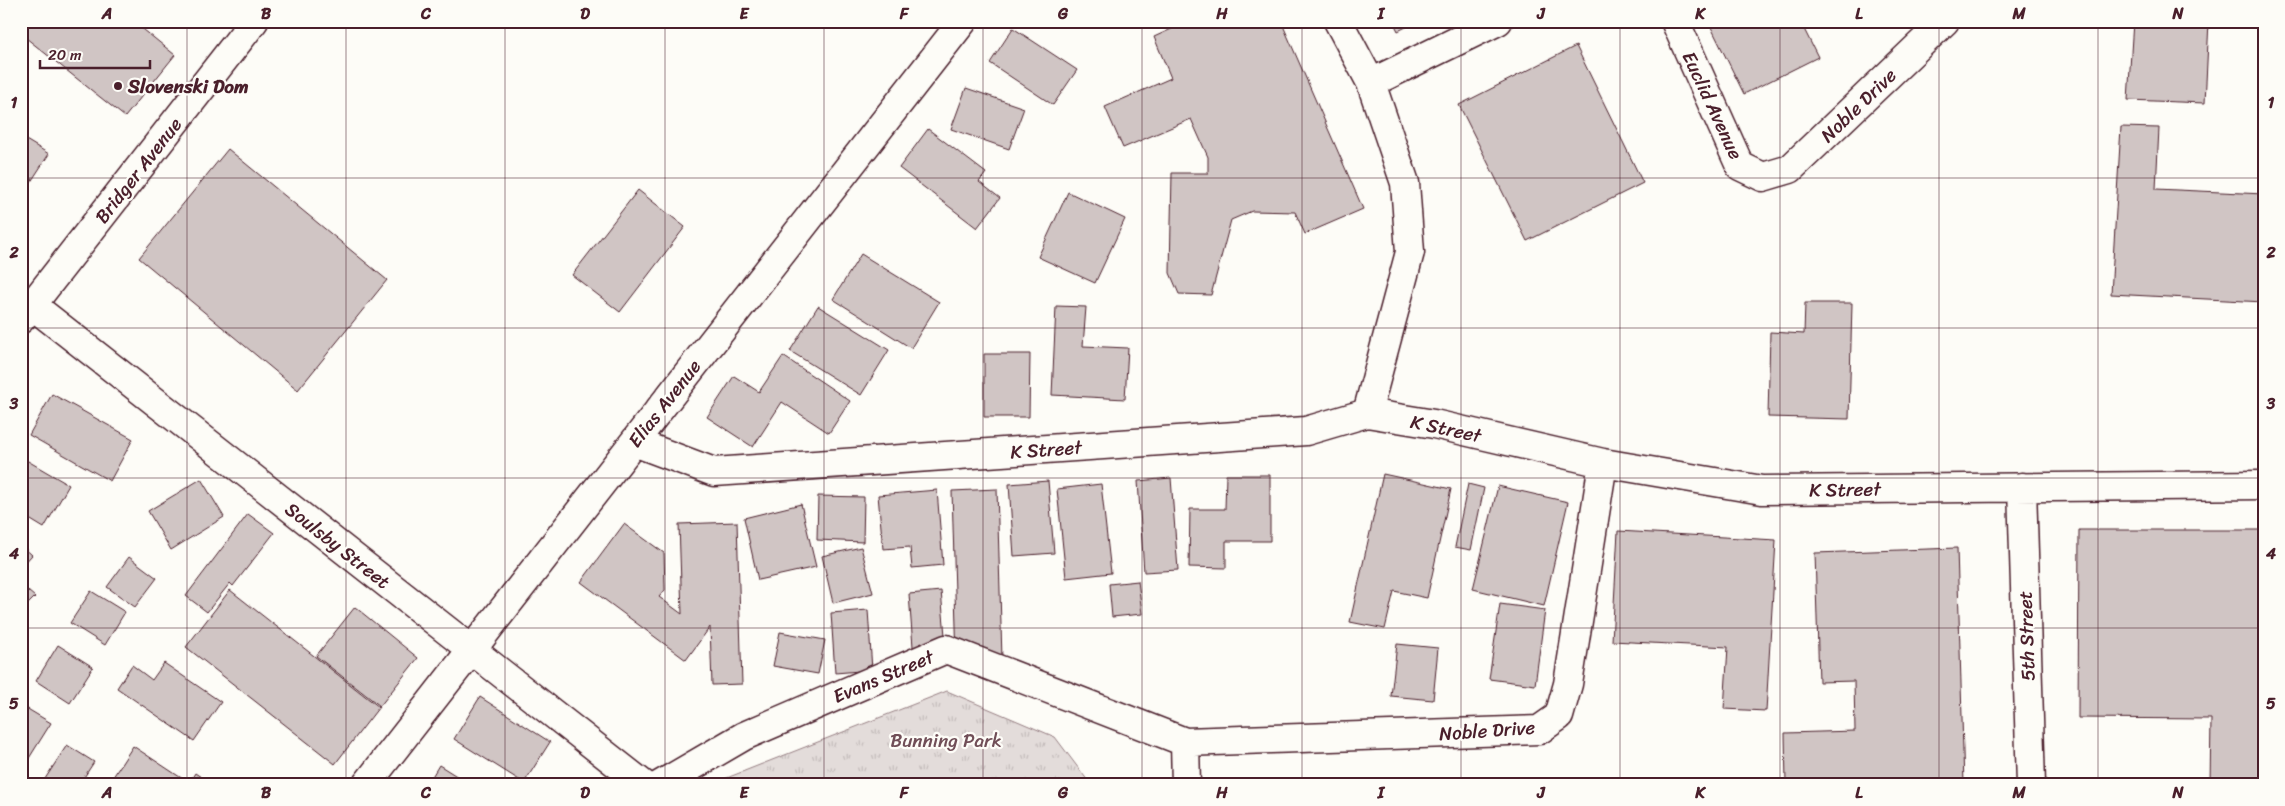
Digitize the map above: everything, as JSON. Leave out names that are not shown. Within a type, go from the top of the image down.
[{"type":"street","name":"Bridger Avenue","points":[[27,312],[254,21]]},
{"type":"street","name":"Elias Avenue","points":[[366,785],[963,21]]},
{"type":"street","points":[[1338,21],[1371,83],[1406,183],[1410,252],[1367,413]]},
{"type":"street","points":[[1371,83],[1498,21]]},
{"type":"street","name":"Euclid Avenue","points":[[1675,21],[1740,166],[1763,177]]},
{"type":"street","name":"Noble Drive","points":[[1763,177],[1790,169],[1945,21]]},
{"type":"street","name":"Soulsby Street","points":[[27,312],[471,649],[644,785]]},
{"type":"street","name":"K Street","points":[[634,442],[714,472],[1306,431],[1367,413],[1434,424],[1603,462],[1762,490],[2264,485]]},
{"type":"street","name":"Noble Drive","points":[[1185,742],[1539,730],[1559,716],[1568,684],[1603,462]]},
{"type":"street","name":"5th Street","points":[[2022,487],[2031,785]]},
{"type":"street","name":"Evans Street","points":[[660,785],[744,736],[946,648],[1185,742]]},
{"type":"street","points":[[1185,742],[1186,785]]},
{"type":"green space","name":"Bunning Park","points":[[947,691],[1055,737],[1091,785],[709,785]]},
{"type":"building","name":"Slovenski Dom","points":[[21,21],[133,21],[175,55],[125,117],[21,34]]},
{"type":"building","points":[[1189,21],[1281,21],[1363,209],[1305,234],[1295,212],[1252,211],[1231,220],[1211,295],[1179,294],[1170,273],[1172,173],[1208,173],[1208,157],[1191,119],[1123,148],[1105,107],[1171,78],[1154,37]]},
{"type":"building","points":[[1393,21],[1418,21],[1398,31]]},
{"type":"building","points":[[1708,21],[1800,21],[1818,57],[1744,94]]},
{"type":"building","points":[[2133,21],[2209,21],[2205,103],[2128,100]]},
{"type":"building","points":[[1013,28],[1077,70],[1053,105],[990,63]]},
{"type":"building","points":[[1576,46],[1643,183],[1527,241],[1459,105]]},
{"type":"building","points":[[966,88],[1024,108],[1009,149],[951,129]]},
{"type":"building","points":[[2121,127],[2159,128],[2156,189],[2264,194],[2264,302],[2111,294]]},
{"type":"building","points":[[928,129],[986,173],[979,182],[1000,198],[977,228],[899,168]]},
{"type":"building","points":[[21,137],[49,154],[21,197]]},
{"type":"building","points":[[228,149],[387,280],[298,390],[139,258]]},
{"type":"building","points":[[638,190],[685,227],[620,312],[572,275]]},
{"type":"building","points":[[1068,192],[1125,219],[1095,283],[1038,257]]},
{"type":"building","points":[[861,254],[939,302],[911,348],[833,299]]},
{"type":"building","points":[[1805,303],[1852,303],[1849,419],[1768,417],[1770,332],[1804,334]]},
{"type":"building","points":[[818,306],[889,350],[861,395],[790,351]]},
{"type":"building","points":[[1056,306],[1086,307],[1083,346],[1128,348],[1125,399],[1052,395]]},
{"type":"building","points":[[984,354],[1030,354],[1029,417],[984,417]]},
{"type":"building","points":[[783,356],[850,401],[829,433],[782,402],[753,447],[707,417],[734,376],[759,392]]},
{"type":"building","points":[[52,394],[133,439],[110,481],[29,435]]},
{"type":"building","points":[[21,457],[69,485],[44,528],[21,514]]},
{"type":"building","points":[[1383,474],[1451,489],[1427,598],[1394,591],[1385,629],[1350,622]]},
{"type":"building","points":[[1226,475],[1270,475],[1270,541],[1226,541],[1226,568],[1189,567],[1190,509],[1225,509]]},
{"type":"building","points":[[1171,478],[1178,570],[1144,572],[1138,481]]},
{"type":"building","points":[[201,479],[224,517],[171,550],[148,511]]},
{"type":"building","points":[[1048,481],[1054,553],[1014,556],[1009,484]]},
{"type":"building","points":[[1101,484],[1111,573],[1066,578],[1057,489]]},
{"type":"building","points":[[1468,484],[1484,488],[1471,550],[1455,547]]},
{"type":"building","points":[[1498,486],[1568,502],[1544,606],[1473,589]]},
{"type":"building","points":[[997,489],[1002,659],[957,660],[952,491]]},
{"type":"building","points":[[937,490],[943,565],[912,568],[910,547],[883,549],[878,495]]},
{"type":"building","points":[[818,496],[864,497],[863,542],[817,540]]},
{"type":"building","points":[[801,504],[816,567],[758,580],[744,518]]},
{"type":"building","points":[[248,514],[274,533],[233,586],[230,583],[207,612],[186,596]]},
{"type":"building","points":[[737,522],[742,684],[712,685],[710,627],[686,660],[581,582],[624,524],[664,553],[665,590],[659,597],[682,614],[679,524]]},
{"type":"building","points":[[2079,530],[2264,530],[2264,785],[2210,785],[2211,719],[2078,718]]},
{"type":"building","points":[[1618,531],[1776,540],[1766,711],[1724,709],[1728,647],[1612,641]]},
{"type":"building","points":[[21,545],[32,555],[21,567]]},
{"type":"building","points":[[861,547],[873,593],[833,603],[822,556]]},
{"type":"building","points":[[1957,548],[1964,785],[1786,785],[1785,733],[1855,731],[1854,681],[1819,682],[1815,553]]},
{"type":"building","points":[[129,557],[157,578],[135,607],[107,587]]},
{"type":"building","points":[[1138,581],[1142,614],[1112,617],[1109,584]]},
{"type":"building","points":[[21,585],[35,597],[21,611]]},
{"type":"building","points":[[230,590],[379,707],[335,764],[186,647]]},
{"type":"building","points":[[91,591],[125,612],[105,645],[70,623]]},
{"type":"building","points":[[941,591],[947,658],[914,660],[909,594]]},
{"type":"building","points":[[1500,604],[1545,610],[1535,685],[1489,679]]},
{"type":"building","points":[[355,607],[418,658],[380,706],[316,656]]},
{"type":"building","points":[[868,610],[872,670],[835,673],[831,613]]},
{"type":"building","points":[[780,632],[825,640],[818,674],[773,666]]},
{"type":"building","points":[[1397,644],[1438,648],[1433,700],[1391,696]]},
{"type":"building","points":[[58,645],[93,667],[70,703],[36,681]]},
{"type":"building","points":[[164,663],[221,702],[194,741],[117,688],[132,665],[152,680]]},
{"type":"building","points":[[480,697],[550,742],[524,783],[454,739]]},
{"type":"building","points":[[21,705],[51,723],[21,771]]},
{"type":"building","points":[[67,745],[94,762],[79,785],[47,785],[43,782]]},
{"type":"building","points":[[133,746],[189,783],[195,773],[213,785],[125,785],[113,777]]},
{"type":"building","points":[[439,765],[471,785],[427,785]]},
{"type":"place","name":"Slovenski Dom","points":[[118,86]]}]
